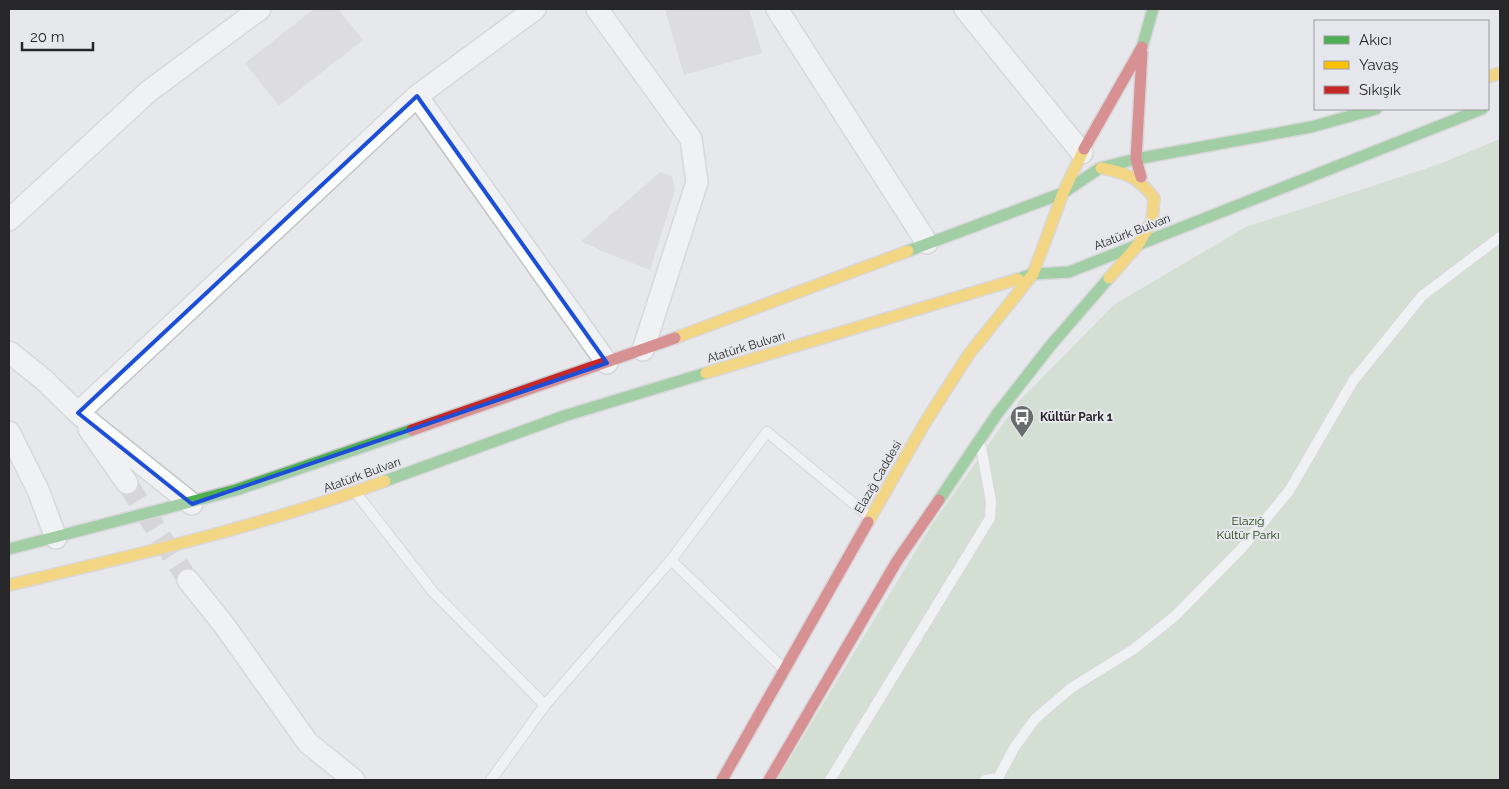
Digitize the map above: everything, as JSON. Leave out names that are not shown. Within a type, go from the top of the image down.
[{"type":"main road","points":[[769,780],[897,561],[980,439],[1051,345],[1138,245],[1152,221],[1154,198],[1142,182],[1136,159],[1142,47],[1153,9]]},
{"type":"main road","name":"Elazığ Caddesi","points":[[722,780],[926,421],[969,354],[1033,274],[1063,193],[1082,153],[1142,47]]},
{"type":"main road","name":"Atatürk Bulvarı","points":[[9,549],[192,504],[608,363],[1063,193],[1100,168],[1136,159],[1311,127],[1372,110]]},
{"type":"main road","name":"Atatürk Bulvarı","points":[[9,585],[189,543],[325,503],[564,416],[1033,274],[1069,272],[1479,110]]},
{"type":"main road","points":[[1100,168],[1121,172],[1142,182]]},
{"type":"street","points":[[9,220],[149,91],[260,9]]},
{"type":"street","points":[[78,412],[417,96],[535,9]]},
{"type":"street","points":[[777,9],[927,244]]},
{"type":"street","points":[[965,9],[1082,153]]},
{"type":"street","points":[[601,10],[691,139],[697,182],[643,350]]},
{"type":"street","points":[[417,96],[608,363]]},
{"type":"street","points":[[9,352],[43,379],[78,412],[192,504]]},
{"type":"street","points":[[78,412],[126,483]]},
{"type":"street","points":[[9,432],[38,490],[56,538]]},
{"type":"street","points":[[188,580],[308,742],[354,780]]},
{"type":"lane","points":[[985,780],[998,779],[1014,748],[1035,720],[1071,688],[1134,649],[1175,616],[1241,549],[1289,491],[1353,381],[1422,296],[1500,238]]},
{"type":"lane","points":[[492,780],[545,705],[671,560],[767,432],[871,518]]},
{"type":"lane","points":[[830,780],[990,518],[991,501],[980,439]]},
{"type":"lane","points":[[356,492],[434,593],[545,705]]},
{"type":"lane","points":[[671,560],[785,670]]},
{"type":"highlighted area","points":[[417,96],[607,363],[192,504],[78,413]]},
{"type":"green space","name":"Elazığ Kültür Parkı","points":[[1500,139],[1500,780],[777,780],[929,529],[1019,401],[1115,304],[1246,227],[1437,165]]},
{"type":"building","points":[[314,9],[338,9],[363,40],[279,106],[245,63]]},
{"type":"building","points":[[665,9],[749,9],[762,53],[684,75]]},
{"type":"building","points":[[660,172],[672,176],[675,190],[650,270],[581,241]]},
{"type":"tunnel","points":[[127,483],[188,580]]},
{"type":"traffic: fast","points":[[1142,47],[1153,9]]},
{"type":"traffic: fast","points":[[908,251],[1063,193],[1100,168],[1136,159],[1311,127],[1372,110]]},
{"type":"traffic: fast","points":[[1018,279],[1033,274],[1069,272],[1479,110]]},
{"type":"traffic: fast","points":[[939,500],[997,414],[1051,345],[1109,278]]},
{"type":"traffic: fast","points":[[385,481],[564,416],[706,373]]},
{"type":"traffic: fast","points":[[9,549],[236,490],[412,430]]},
{"type":"traffic: slow","points":[[1489,77],[1500,73]]},
{"type":"traffic: slow","points":[[868,522],[926,421],[969,354],[1033,274],[1063,193],[1084,149]]},
{"type":"traffic: slow","points":[[1101,168],[1131,177],[1142,185],[1154,198],[1152,221],[1138,245],[1109,278]]},
{"type":"traffic: slow","points":[[675,338],[908,251]]},
{"type":"traffic: slow","points":[[706,373],[1018,279]]},
{"type":"traffic: slow","points":[[9,585],[245,526],[385,481]]},
{"type":"traffic: jam","points":[[1084,149],[1142,47]]},
{"type":"traffic: jam","points":[[1141,177],[1136,159],[1142,53]]},
{"type":"traffic: jam","points":[[412,430],[675,338]]},
{"type":"traffic: jam","points":[[769,780],[897,561],[939,500]]},
{"type":"traffic: jam","points":[[722,780],[868,522]]},
{"type":"place","name":"Kültür Park 1","points":[[1022,438]]}]
